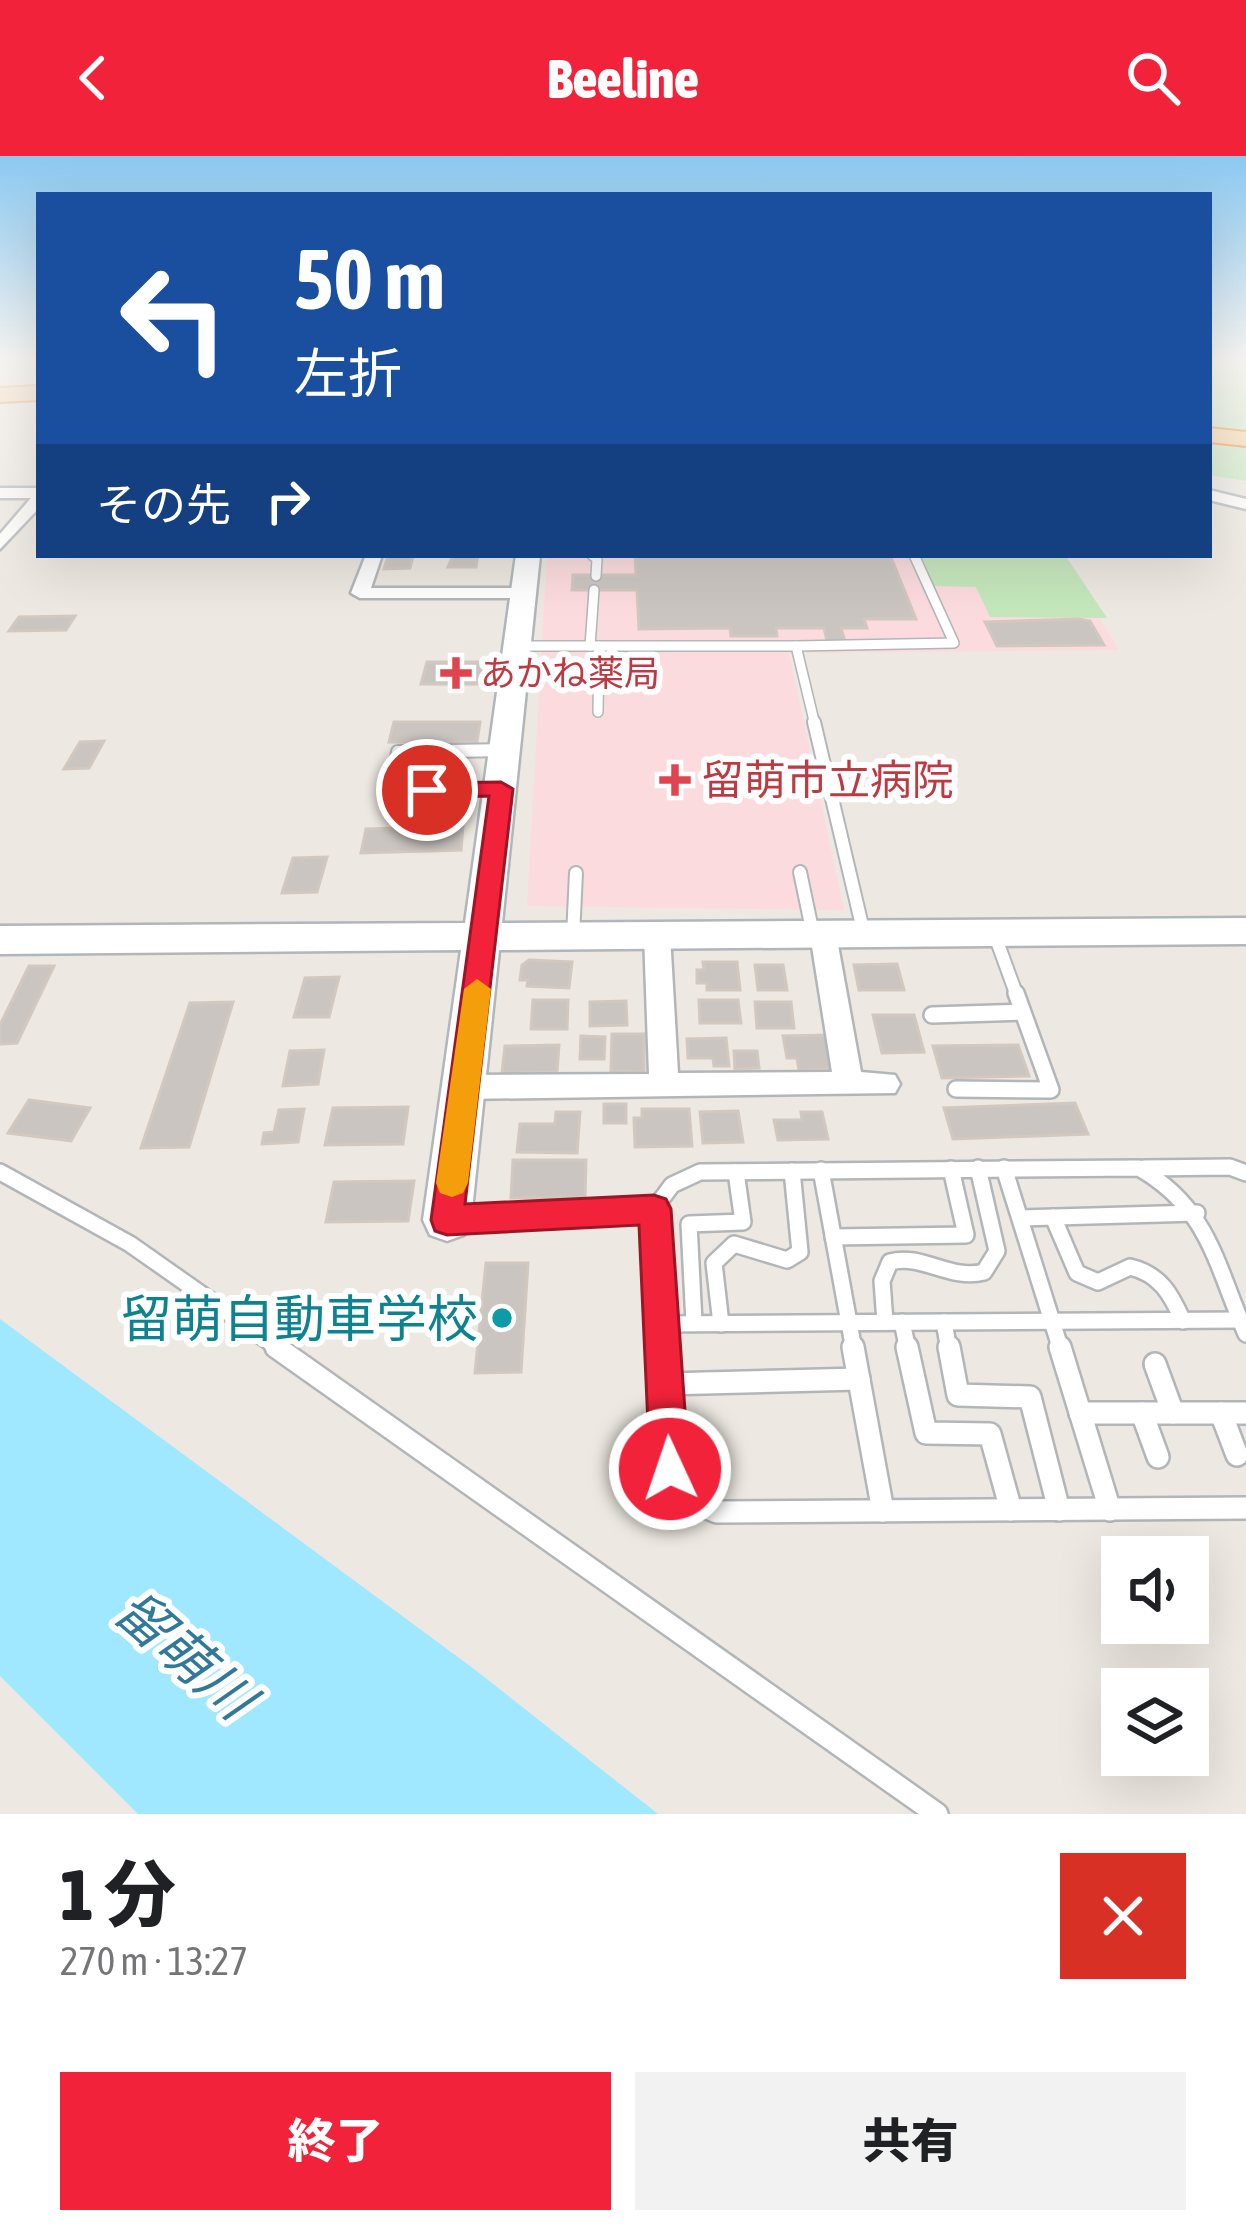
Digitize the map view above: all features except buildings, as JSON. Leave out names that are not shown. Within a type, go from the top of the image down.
[{"type":"street","points":[[0,494],[36,496]]},
{"type":"street","points":[[1212,496],[1246,505]]},
{"type":"street","points":[[0,544],[36,500]]},
{"type":"street","points":[[373,558],[360,592],[524,592]]},
{"type":"street","points":[[447,1220],[528,558]]},
{"type":"street","points":[[0,940],[1246,931]]},
{"type":"street","points":[[818,934],[848,1084]]},
{"type":"street","points":[[657,935],[664,1086]]},
{"type":"street","points":[[464,1088],[885,1084]]},
{"type":"lane","points":[[596,558],[596,576]]},
{"type":"lane","points":[[518,646],[954,643],[915,558]]},
{"type":"lane","points":[[594,590],[598,712]]},
{"type":"lane","points":[[796,646],[864,934]]},
{"type":"lane","points":[[501,789],[390,790],[398,752],[506,750]]},
{"type":"lane","points":[[782,784],[828,783]]},
{"type":"lane","points":[[800,872],[818,934]]},
{"type":"lane","points":[[573,936],[576,873]]},
{"type":"lane","points":[[956,1089],[1051,1090],[994,933]]},
{"type":"lane","points":[[932,1015],[1022,1012]]},
{"type":"lane","points":[[1246,1173],[1230,1167],[736,1172],[679,1178],[663,1191],[654,1209],[670,1469],[690,1501],[717,1512],[1246,1508]]},
{"type":"lane","points":[[833,1238],[966,1235],[951,1168]]},
{"type":"lane","points":[[978,1168],[997,1251],[983,1274],[969,1278],[947,1275],[924,1260],[906,1256],[890,1263],[879,1282],[926,1433],[990,1434],[1011,1510]]},
{"type":"lane","points":[[1004,1168],[1110,1510]]},
{"type":"lane","points":[[662,1324],[1184,1321],[1243,1327],[1197,1213],[1183,1193],[1138,1168]]},
{"type":"lane","points":[[821,1170],[883,1511]]},
{"type":"lane","points":[[721,1324],[714,1263],[723,1250],[734,1244],[787,1260],[800,1252],[792,1171]]},
{"type":"lane","points":[[0,1172],[130,1244],[937,1814]]},
{"type":"lane","points":[[694,1324],[689,1224],[742,1222],[736,1172]]},
{"type":"lane","points":[[447,1220],[654,1209]]},
{"type":"lane","points":[[1019,1218],[1197,1213]]},
{"type":"lane","points":[[1053,1217],[1067,1260],[1079,1277],[1091,1283],[1107,1281],[1130,1267],[1149,1270],[1165,1283],[1184,1321]]},
{"type":"lane","points":[[944,1322],[958,1395],[1030,1397],[1058,1510]]},
{"type":"lane","points":[[1155,1364],[1174,1413]]},
{"type":"lane","points":[[665,1384],[860,1379]]},
{"type":"lane","points":[[1221,1412],[1237,1455]]},
{"type":"lane","points":[[1080,1413],[1246,1413]]},
{"type":"lane","points":[[1142,1413],[1158,1456]]},
{"type":"shaded area","name":"留萌市立病院","points":[[547,558],[1061,558],[1119,650],[789,653],[844,910],[527,906]]},
{"type":"green space","points":[[1212,437],[1246,437],[1246,481],[1212,475]]},
{"type":"green space","points":[[922,558],[1067,558],[1107,618],[990,617],[976,587],[933,586]]},
{"type":"water","name":"留萌川","points":[[0,1319],[474,1669],[658,1814],[138,1814],[0,1676]]},
{"type":"slow traffic","points":[[452,1183],[477,989]]},
{"type":"place","name":"あかね薬局","points":[[456,673]]},
{"type":"place","name":"留萌市立病院","points":[[675,780]]},
{"type":"place","name":"留萌自動車学校","points":[[502,1318]]},
{"type":"route","points":[[427,790],[501,789],[447,1220],[654,1209],[670,1469]]}]
